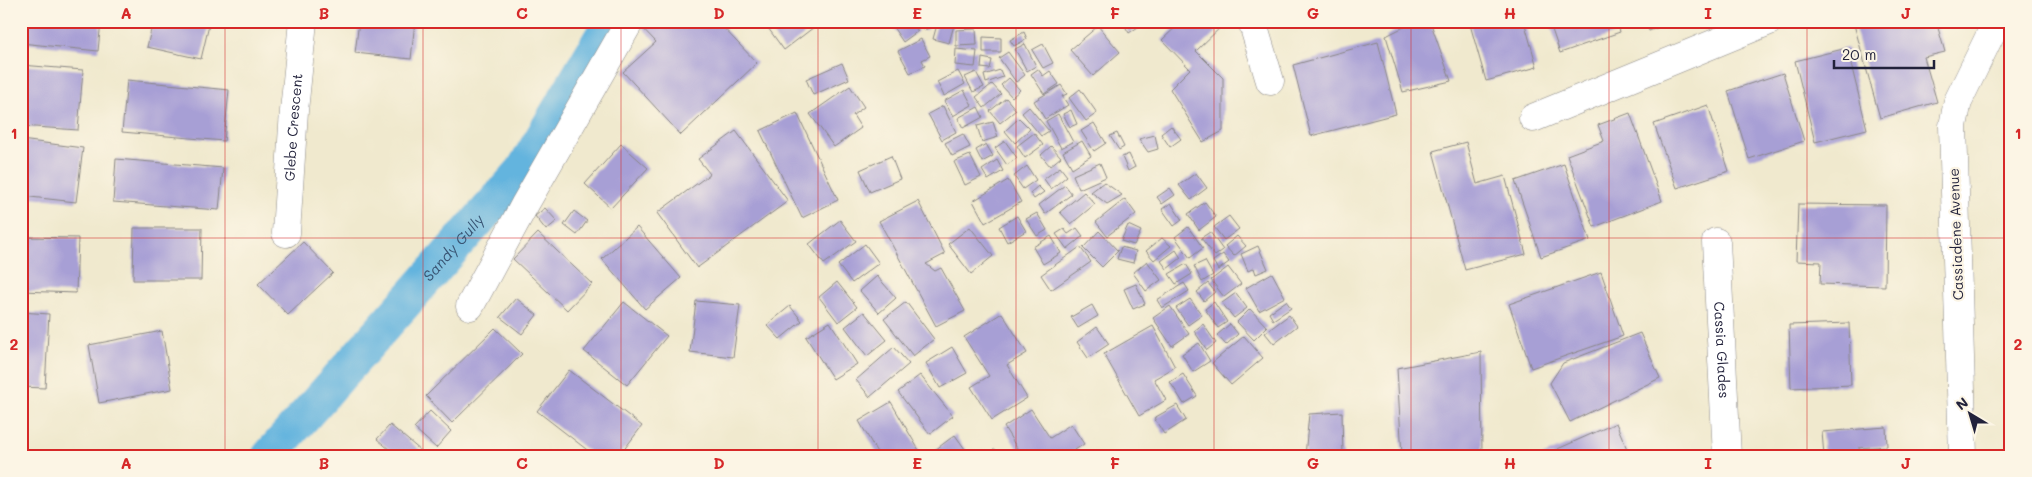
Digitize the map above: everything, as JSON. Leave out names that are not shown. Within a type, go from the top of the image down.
[{"type":"street","name":"Glebe Crescent","points":[[286,233],[294,111],[303,21]]},
{"type":"street","points":[[470,306],[525,204],[630,21]]},
{"type":"street","points":[[1252,21],[1270,81]]},
{"type":"street","points":[[1533,118],[1769,21]]},
{"type":"street","name":"Cassiadene Avenue","points":[[1963,456],[1953,126],[1958,101],[1997,21]]},
{"type":"street","name":"Cassia Glades","points":[[1716,242],[1727,456]]},
{"type":"building","points":[[21,21],[101,21],[98,51],[21,43]]},
{"type":"building","points":[[153,21],[210,21],[201,59],[147,47]]},
{"type":"building","points":[[359,21],[415,21],[411,59],[355,53]]},
{"type":"building","points":[[636,21],[717,21],[757,63],[681,135],[623,72],[656,42]]},
{"type":"building","points":[[763,21],[815,21],[818,24],[784,50]]},
{"type":"building","points":[[895,21],[911,21],[918,31],[903,42],[891,24]]},
{"type":"building","points":[[916,21],[937,21],[924,31]]},
{"type":"building","points":[[938,21],[954,25],[949,43],[933,39]]},
{"type":"building","points":[[1122,21],[1147,21],[1129,33]]},
{"type":"building","points":[[1182,21],[1227,21],[1196,51],[1223,78],[1223,131],[1203,142],[1170,89],[1190,69],[1162,40]]},
{"type":"building","points":[[1416,21],[1430,21],[1451,81],[1403,92],[1386,36]]},
{"type":"building","points":[[1469,21],[1524,21],[1537,67],[1486,81]]},
{"type":"building","points":[[1549,21],[1617,21],[1620,32],[1560,53]]},
{"type":"building","points":[[1646,21],[1675,21],[1649,31]]},
{"type":"building","points":[[1853,21],[1936,21],[1945,52],[1924,57],[1937,102],[1880,118]]},
{"type":"building","points":[[1098,26],[1120,52],[1093,76],[1070,50]]},
{"type":"building","points":[[976,29],[977,45],[956,46],[956,30]]},
{"type":"building","points":[[1024,32],[1027,39],[1014,46],[1010,40]]},
{"type":"building","points":[[983,37],[1001,38],[1001,52],[983,52]]},
{"type":"building","points":[[921,39],[930,56],[922,60],[925,66],[910,73],[898,51]]},
{"type":"building","points":[[1378,42],[1396,114],[1311,136],[1293,65]]},
{"type":"building","points":[[1025,44],[1036,66],[1027,71],[1015,49]]},
{"type":"building","points":[[1043,44],[1053,63],[1043,68],[1032,50]]},
{"type":"building","points":[[1847,48],[1867,129],[1815,142],[1795,61]]},
{"type":"building","points":[[956,49],[977,51],[975,67],[955,65]]},
{"type":"building","points":[[1008,52],[1025,75],[1016,82],[999,58]]},
{"type":"building","points":[[982,58],[992,60],[990,69],[981,68]]},
{"type":"building","points":[[842,63],[849,79],[813,95],[806,79]]},
{"type":"building","points":[[21,65],[83,70],[78,130],[21,126]]},
{"type":"building","points":[[1038,69],[1043,76],[1050,71],[1059,84],[1044,94],[1031,74]]},
{"type":"building","points":[[1000,70],[1003,77],[986,83],[984,75]]},
{"type":"building","points":[[958,71],[965,84],[944,96],[937,82]]},
{"type":"building","points":[[976,72],[984,87],[973,92],[965,77]]},
{"type":"building","points":[[1783,73],[1804,141],[1749,159],[1728,91]]},
{"type":"building","points":[[1009,78],[1020,90],[1012,97],[1001,85]]},
{"type":"building","points":[[127,80],[229,90],[224,141],[122,132]]},
{"type":"building","points":[[992,84],[1001,94],[984,108],[976,97]]},
{"type":"building","points":[[1061,85],[1067,94],[1062,96],[1068,105],[1045,119],[1034,101]]},
{"type":"building","points":[[850,86],[864,107],[853,115],[861,128],[834,147],[810,114]]},
{"type":"building","points":[[1080,89],[1097,113],[1086,121],[1069,98]]},
{"type":"building","points":[[964,90],[972,105],[953,116],[944,101]]},
{"type":"building","points":[[1006,98],[1016,110],[1000,123],[990,111]]},
{"type":"building","points":[[1708,105],[1729,171],[1677,188],[1654,124]]},
{"type":"building","points":[[943,106],[956,132],[942,140],[928,114]]},
{"type":"building","points":[[978,107],[983,117],[963,128],[958,118]]},
{"type":"building","points":[[1029,107],[1049,131],[1041,136],[1022,113]]},
{"type":"building","points":[[1071,110],[1077,124],[1070,127],[1063,114]]},
{"type":"building","points":[[797,113],[838,200],[802,218],[760,131]]},
{"type":"building","points":[[1630,113],[1662,201],[1594,227],[1567,155],[1604,141],[1598,125]]},
{"type":"building","points":[[1058,114],[1073,142],[1061,148],[1046,121]]},
{"type":"building","points":[[1019,118],[1030,129],[1015,143],[1005,131]]},
{"type":"building","points":[[993,122],[998,137],[982,142],[977,126]]},
{"type":"building","points":[[1094,123],[1106,143],[1094,151],[1081,131]]},
{"type":"building","points":[[1171,126],[1181,139],[1170,147],[1161,134]]},
{"type":"building","points":[[736,131],[788,201],[697,268],[657,213],[710,174],[698,159]]},
{"type":"building","points":[[1034,133],[1043,145],[1025,158],[1017,146]]},
{"type":"building","points":[[1117,133],[1124,147],[1119,150],[1110,136]]},
{"type":"building","points":[[963,134],[970,147],[952,156],[945,143]]},
{"type":"building","points":[[1155,135],[1158,149],[1148,152],[1139,139]]},
{"type":"building","points":[[21,140],[83,148],[76,202],[21,196]]},
{"type":"building","points":[[1005,141],[1017,158],[1007,165],[995,148]]},
{"type":"building","points":[[1082,141],[1091,156],[1072,168],[1063,152]]},
{"type":"building","points":[[1466,142],[1477,184],[1505,176],[1526,254],[1465,270],[1433,151]]},
{"type":"building","points":[[621,144],[648,168],[611,208],[585,184]]},
{"type":"building","points":[[986,144],[993,156],[982,162],[976,150]]},
{"type":"building","points":[[1051,146],[1061,157],[1050,166],[1041,155]]},
{"type":"building","points":[[1129,154],[1135,167],[1128,171],[1122,157]]},
{"type":"building","points":[[970,155],[981,177],[965,185],[954,162]]},
{"type":"building","points":[[891,156],[900,179],[870,192],[860,170]]},
{"type":"building","points":[[116,159],[223,168],[219,210],[113,202]]},
{"type":"building","points":[[997,160],[1003,171],[988,180],[982,170]]},
{"type":"building","points":[[1100,163],[1106,177],[1079,189],[1073,175]]},
{"type":"building","points":[[1564,164],[1590,240],[1541,257],[1515,181]]},
{"type":"building","points":[[1027,166],[1036,180],[1023,189],[1014,176]]},
{"type":"building","points":[[1060,167],[1067,176],[1051,189],[1044,179]]},
{"type":"building","points":[[1196,173],[1207,188],[1191,200],[1179,185]]},
{"type":"building","points":[[1008,180],[1021,202],[985,223],[973,201]]},
{"type":"building","points":[[1104,182],[1122,195],[1107,204],[1091,192]]},
{"type":"building","points":[[1065,185],[1072,194],[1045,214],[1039,205]]},
{"type":"building","points":[[1038,186],[1044,192],[1034,199],[1030,193]]},
{"type":"building","points":[[1170,188],[1175,195],[1162,204],[1157,197]]},
{"type":"building","points":[[1084,192],[1095,204],[1071,224],[1060,212]]},
{"type":"building","points":[[1125,199],[1136,214],[1107,236],[1096,222]]},
{"type":"building","points":[[918,201],[945,254],[926,264],[935,271],[941,268],[965,311],[936,326],[879,221]]},
{"type":"building","points":[[1205,202],[1216,217],[1199,230],[1188,214]]},
{"type":"building","points":[[1171,203],[1182,220],[1174,226],[1162,209]]},
{"type":"building","points":[[1798,204],[1886,205],[1885,286],[1820,284],[1821,262],[1796,261]]},
{"type":"building","points":[[545,208],[557,221],[546,230],[535,216]]},
{"type":"building","points":[[574,211],[587,221],[577,235],[564,225]]},
{"type":"building","points":[[1037,213],[1047,230],[1037,236],[1026,219]]},
{"type":"building","points":[[1017,216],[1026,231],[1007,242],[999,227]]},
{"type":"building","points":[[1229,216],[1239,229],[1224,240],[1214,227]]},
{"type":"building","points":[[840,220],[856,241],[824,264],[809,244]]},
{"type":"building","points":[[1128,225],[1141,231],[1134,245],[1121,241]]},
{"type":"building","points":[[637,227],[681,278],[645,309],[602,259]]},
{"type":"building","points":[[970,227],[993,256],[971,274],[948,244]]},
{"type":"building","points":[[1188,227],[1203,248],[1190,258],[1175,237]]},
{"type":"building","points":[[134,228],[202,228],[201,280],[133,280]]},
{"type":"building","points":[[1077,228],[1083,236],[1067,249],[1056,234],[1064,229],[1068,234]]},
{"type":"building","points":[[1099,231],[1118,251],[1102,267],[1083,248]]},
{"type":"building","points":[[1210,232],[1223,250],[1215,256],[1201,238]]},
{"type":"building","points":[[538,233],[592,284],[567,310],[513,259]]},
{"type":"building","points":[[1051,236],[1061,253],[1043,264],[1033,247]]},
{"type":"building","points":[[1237,236],[1246,246],[1234,256],[1225,246]]},
{"type":"building","points":[[21,237],[78,238],[76,293],[21,291]]},
{"type":"building","points":[[1162,238],[1171,246],[1154,260],[1146,251]]},
{"type":"building","points":[[303,242],[333,273],[288,315],[258,284]]},
{"type":"building","points":[[865,244],[879,263],[852,283],[838,265]]},
{"type":"building","points":[[1258,246],[1268,269],[1256,274],[1254,268],[1248,271],[1241,254]]},
{"type":"building","points":[[1080,247],[1091,262],[1051,290],[1041,275]]},
{"type":"building","points":[[1121,247],[1136,251],[1133,263],[1117,259]]},
{"type":"building","points":[[1176,250],[1181,258],[1167,269],[1161,261]]},
{"type":"building","points":[[1223,254],[1229,262],[1218,270],[1213,261]]},
{"type":"building","points":[[1147,261],[1161,280],[1146,291],[1133,273]]},
{"type":"building","points":[[1205,261],[1213,275],[1202,282],[1194,266]]},
{"type":"building","points":[[1186,264],[1192,274],[1176,284],[1169,274]]},
{"type":"building","points":[[1228,267],[1241,284],[1224,297],[1211,280]]},
{"type":"building","points":[[1601,272],[1623,336],[1531,368],[1509,304]]},
{"type":"building","points":[[1272,273],[1285,297],[1259,311],[1246,288]]},
{"type":"building","points":[[877,276],[896,298],[879,313],[860,291]]},
{"type":"building","points":[[837,282],[857,307],[838,322],[819,297]]},
{"type":"building","points":[[1184,283],[1189,291],[1162,308],[1157,300]]},
{"type":"building","points":[[1208,283],[1215,292],[1204,301],[1197,292]]},
{"type":"building","points":[[1136,284],[1145,304],[1133,309],[1124,289]]},
{"type":"building","points":[[1236,293],[1247,308],[1234,318],[1222,303]]},
{"type":"building","points":[[516,298],[537,315],[522,334],[500,317]]},
{"type":"building","points":[[1190,299],[1202,315],[1188,325],[1176,308]]},
{"type":"building","points":[[696,301],[740,305],[733,357],[690,352]]},
{"type":"building","points":[[1286,301],[1291,308],[1273,320],[1269,313]]},
{"type":"building","points":[[624,302],[667,336],[627,385],[584,351]]},
{"type":"building","points":[[906,302],[934,339],[913,356],[884,319]]},
{"type":"building","points":[[1214,302],[1227,322],[1218,328],[1205,309]]},
{"type":"building","points":[[1092,305],[1098,316],[1078,328],[1071,317]]},
{"type":"building","points":[[790,306],[802,321],[780,339],[767,325]]},
{"type":"building","points":[[1170,306],[1189,334],[1172,346],[1153,318]]},
{"type":"building","points":[[1250,309],[1267,327],[1254,340],[1237,322]]},
{"type":"building","points":[[21,312],[49,314],[45,388],[21,387]]},
{"type":"building","points":[[864,312],[887,340],[867,356],[845,327]]},
{"type":"building","points":[[1002,313],[1027,353],[1007,365],[1027,398],[992,420],[971,387],[989,376],[964,337]]},
{"type":"building","points":[[1289,315],[1297,326],[1274,344],[1265,333]]},
{"type":"building","points":[[830,322],[857,364],[833,379],[806,337]]},
{"type":"building","points":[[1849,323],[1851,385],[1791,388],[1789,325]]},
{"type":"building","points":[[1203,324],[1216,343],[1207,350],[1194,331]]},
{"type":"building","points":[[1230,324],[1238,334],[1226,345],[1217,335]]},
{"type":"building","points":[[1153,326],[1175,367],[1154,379],[1166,400],[1139,416],[1104,354]]},
{"type":"building","points":[[1097,327],[1109,344],[1088,358],[1077,342]]},
{"type":"building","points":[[495,328],[522,354],[452,423],[426,396]]},
{"type":"building","points":[[162,331],[172,389],[99,403],[89,345]]},
{"type":"building","points":[[1640,333],[1660,378],[1570,422],[1550,383],[1563,363]]},
{"type":"building","points":[[1244,336],[1263,358],[1231,385],[1212,363]]},
{"type":"building","points":[[1199,343],[1210,361],[1193,372],[1182,354]]},
{"type":"building","points":[[894,347],[909,364],[870,397],[856,380]]},
{"type":"building","points":[[952,347],[967,373],[940,388],[926,363]]},
{"type":"building","points":[[1481,352],[1482,456],[1402,456],[1397,368]]},
{"type":"building","points":[[569,370],[642,426],[619,456],[595,456],[537,411]]},
{"type":"building","points":[[1183,374],[1197,396],[1184,404],[1170,382]]},
{"type":"building","points":[[920,375],[953,416],[930,434],[898,392]]},
{"type":"building","points":[[891,402],[920,452],[914,456],[879,456],[859,421]]},
{"type":"building","points":[[1177,405],[1186,420],[1164,434],[1154,418]]},
{"type":"building","points":[[1031,409],[1050,438],[1071,424],[1084,444],[1066,456],[1016,456],[1020,453],[1004,427]]},
{"type":"building","points":[[430,411],[451,431],[436,448],[414,428]]},
{"type":"building","points":[[1342,412],[1343,456],[1305,456],[1309,414]]},
{"type":"building","points":[[1616,423],[1630,456],[1542,456]]},
{"type":"building","points":[[390,425],[427,456],[397,456],[377,439]]},
{"type":"building","points":[[1886,427],[1887,446],[1859,448],[1860,456],[1824,456],[1822,432]]},
{"type":"building","points":[[955,435],[970,456],[927,456]]},
{"type":"building","points":[[995,449],[1000,456],[985,456]]},
{"type":"waterway","name":"Sandy Gully","points":[[269,456],[523,170],[611,21]]}]
